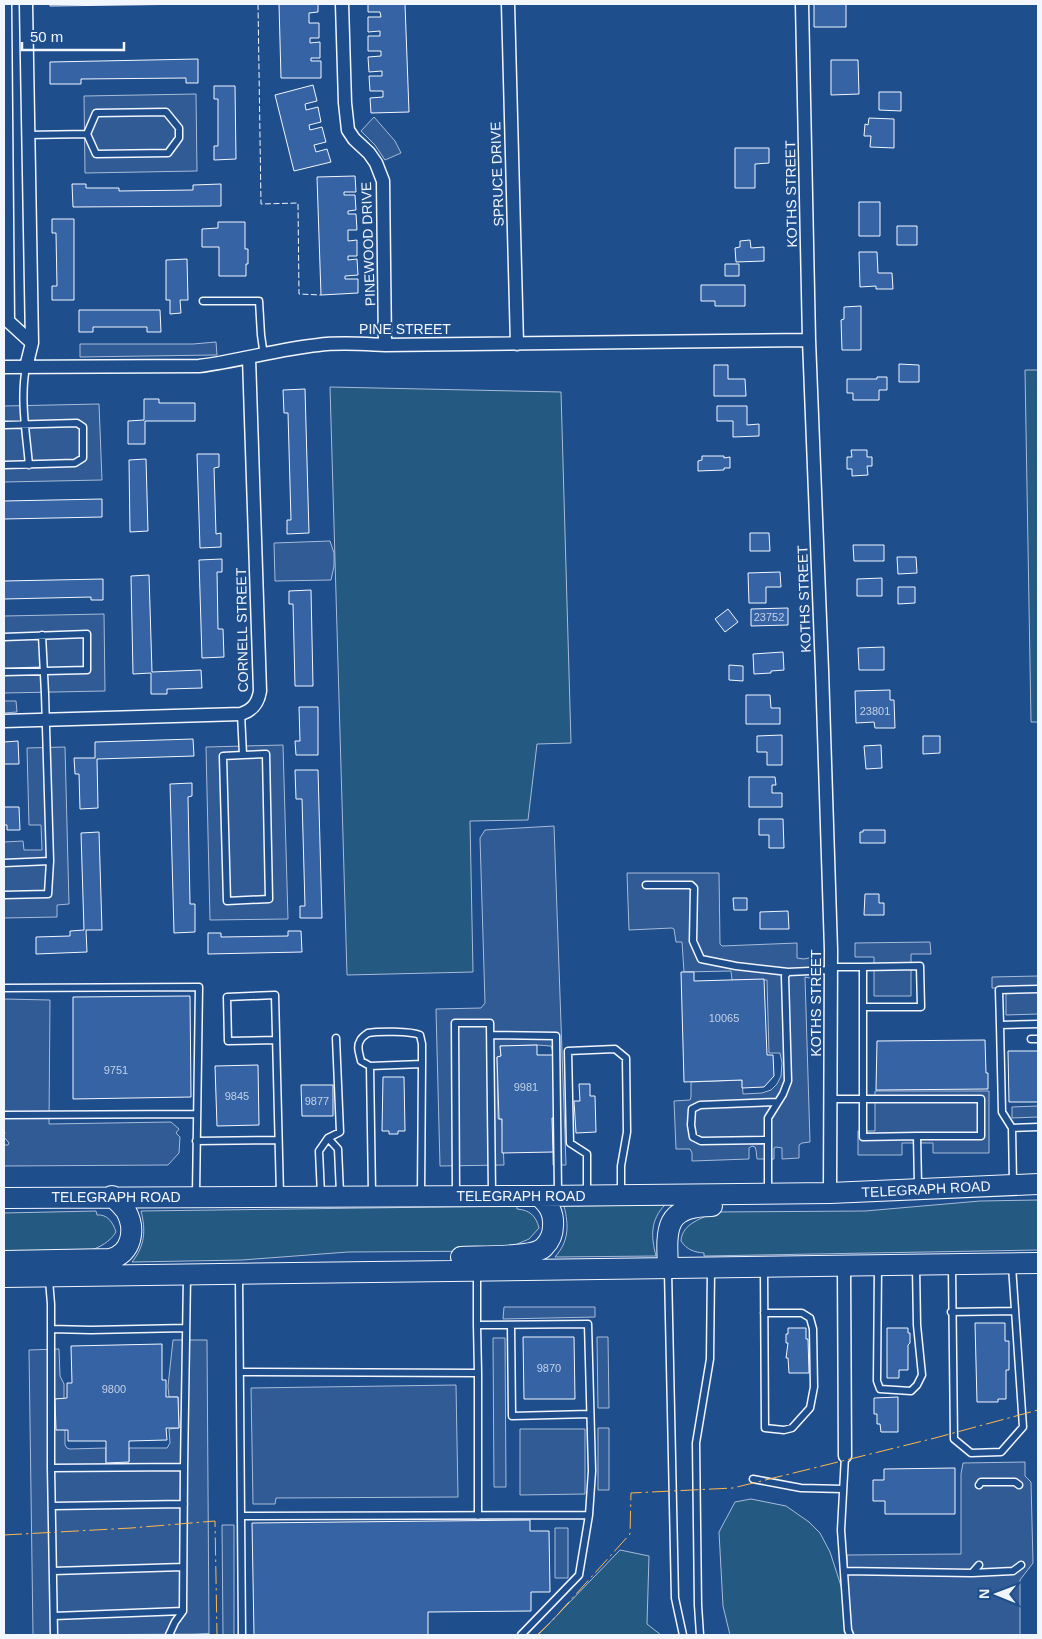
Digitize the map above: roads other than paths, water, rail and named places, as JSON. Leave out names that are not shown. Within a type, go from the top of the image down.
[{"type":"main road","name":"TELEGRAPH ROAD","points":[[4,1198],[112,1196],[621,1196],[830,1193],[1038,1184]]},
{"type":"main road","points":[[668,1267],[666,1235],[669,1225],[681,1211],[696,1206],[920,1201],[955,1188]]},
{"type":"main road","points":[[4,1261],[110,1259],[120,1255],[130,1241],[132,1228],[126,1211],[112,1196]]},
{"type":"main road","points":[[300,1272],[334,1261],[358,1258],[530,1254],[543,1249],[550,1239],[553,1230],[552,1211],[548,1205],[549,1196]]},
{"type":"main road","points":[[4,1277],[1038,1263]]},
{"type":"street","points":[[5,4],[8,321],[32,344]]},
{"type":"street","points":[[26,4],[32,344],[26,367]]},
{"type":"street","name":"PINEWOOD DRIVE","points":[[342,4],[345,103],[348,130],[376,163],[383,181],[385,345]]},
{"type":"street","name":"SPRUCE DRIVE","points":[[508,4],[517,344]]},
{"type":"street","name":"KOTHS STREET","points":[[802,4],[809,340],[831,969],[830,1193]]},
{"type":"street","name":"PINE STREET","points":[[4,367],[199,366],[264,356],[296,348],[330,344],[517,344],[809,340]]},
{"type":"street","name":"CORNELL STREET","points":[[241,714],[252,709],[258,700],[260,691],[250,358]]},
{"type":"street","points":[[4,721],[241,714]]},
{"type":"street","points":[[844,1266],[845,1456]]},
{"type":"lane","points":[[166,112],[179,128],[178,138],[168,153],[96,154],[87,134],[96,113],[166,112]]},
{"type":"lane","points":[[28,135],[87,134]]},
{"type":"lane","points":[[203,301],[259,301],[264,356]]},
{"type":"lane","points":[[26,367],[24,380],[25,425],[29,464]]},
{"type":"lane","points":[[4,425],[77,423],[83,427],[83,458],[80,461],[75,463],[4,466]]},
{"type":"lane","points":[[4,637],[87,634],[87,670],[4,672]]},
{"type":"lane","points":[[4,895],[48,894],[50,861],[42,635]]},
{"type":"lane","points":[[241,714],[243,755]]},
{"type":"lane","points":[[266,754],[268,899],[228,901],[223,756],[243,755],[266,754]]},
{"type":"lane","points":[[4,862],[50,861]]},
{"type":"lane","points":[[646,885],[691,885],[694,888],[693,941],[701,959],[736,966],[788,972],[863,967],[920,966],[920,1007],[863,1007]]},
{"type":"lane","points":[[831,1099],[863,1098],[981,1099],[981,1136],[863,1137],[863,1098],[863,1007],[863,967]]},
{"type":"lane","points":[[768,1194],[768,1118],[783,1094],[788,1081],[785,976],[788,972]]},
{"type":"lane","points":[[4,988],[199,988],[196,1196]]},
{"type":"lane","points":[[1013,1185],[1012,1128],[1002,1112],[999,990],[1038,989]]},
{"type":"lane","points":[[276,1040],[228,1041],[227,997],[275,995],[280,1196]]},
{"type":"lane","points":[[456,1196],[455,1024],[490,1023],[492,1196]]},
{"type":"lane","points":[[1000,1025],[1038,1024]]},
{"type":"lane","points":[[422,1064],[370,1066],[361,1061],[358,1051],[360,1041],[364,1035],[370,1033],[403,1032],[420,1035],[422,1064],[422,1196]]},
{"type":"lane","points":[[491,1035],[556,1036],[549,1196]]},
{"type":"lane","points":[[330,1196],[320,1151],[328,1138],[340,1132],[336,1038]]},
{"type":"lane","points":[[586,1196],[587,1154],[570,1143],[568,1051],[615,1049],[626,1058],[627,1132],[621,1166],[621,1196]]},
{"type":"lane","points":[[370,1066],[372,1196]]},
{"type":"lane","points":[[768,1140],[701,1141],[693,1137],[691,1125],[692,1109],[700,1106],[777,1102]]},
{"type":"lane","points":[[4,1115],[197,1114]]},
{"type":"lane","points":[[1012,1128],[1038,1127]]},
{"type":"lane","points":[[917,1136],[918,1190]]},
{"type":"lane","points":[[328,1138],[338,1149],[330,1196]]},
{"type":"lane","points":[[196,1141],[278,1140]]},
{"type":"lane","points":[[952,1264],[951,1312],[954,1439],[971,1453],[1001,1452],[1023,1427],[1012,1263]]},
{"type":"lane","points":[[878,1265],[877,1382],[880,1390],[911,1391],[922,1375],[917,1325],[916,1265]]},
{"type":"lane","points":[[764,1266],[764,1313],[766,1428],[784,1430],[792,1428],[810,1408],[814,1387],[814,1329],[810,1318],[802,1313],[764,1313]]},
{"type":"lane","points":[[668,1267],[675,1598],[683,1635]]},
{"type":"lane","points":[[700,1635],[696,1443],[710,1359],[711,1267]]},
{"type":"lane","points":[[476,1270],[478,1516]]},
{"type":"lane","points":[[239,1273],[242,1635]]},
{"type":"lane","points":[[169,1635],[183,1611],[187,1274]]},
{"type":"lane","points":[[49,1276],[54,1635]]},
{"type":"lane","points":[[951,1312],[1015,1311]]},
{"type":"lane","points":[[477,1325],[588,1324],[592,1471],[589,1516],[579,1575],[521,1635]]},
{"type":"lane","points":[[511,1325],[512,1416],[590,1414]]},
{"type":"lane","points":[[51,1329],[186,1328]]},
{"type":"lane","points":[[240,1372],[478,1373]]},
{"type":"lane","points":[[845,1456],[841,1530],[848,1630],[850,1635]]},
{"type":"lane","points":[[51,1468],[184,1467]]},
{"type":"lane","points":[[753,1479],[801,1488],[843,1489]]},
{"type":"lane","points":[[979,1484],[981,1482],[1015,1482],[1019,1485]]},
{"type":"lane","points":[[52,1506],[184,1504]]},
{"type":"lane","points":[[241,1516],[589,1516]]},
{"type":"lane","points":[[972,1573],[979,1565]]},
{"type":"lane","points":[[844,1571],[972,1573],[1014,1571],[1021,1565]]},
{"type":"lane","points":[[53,1571],[184,1567]]},
{"type":"lane","points":[[54,1616],[183,1611]]}]
